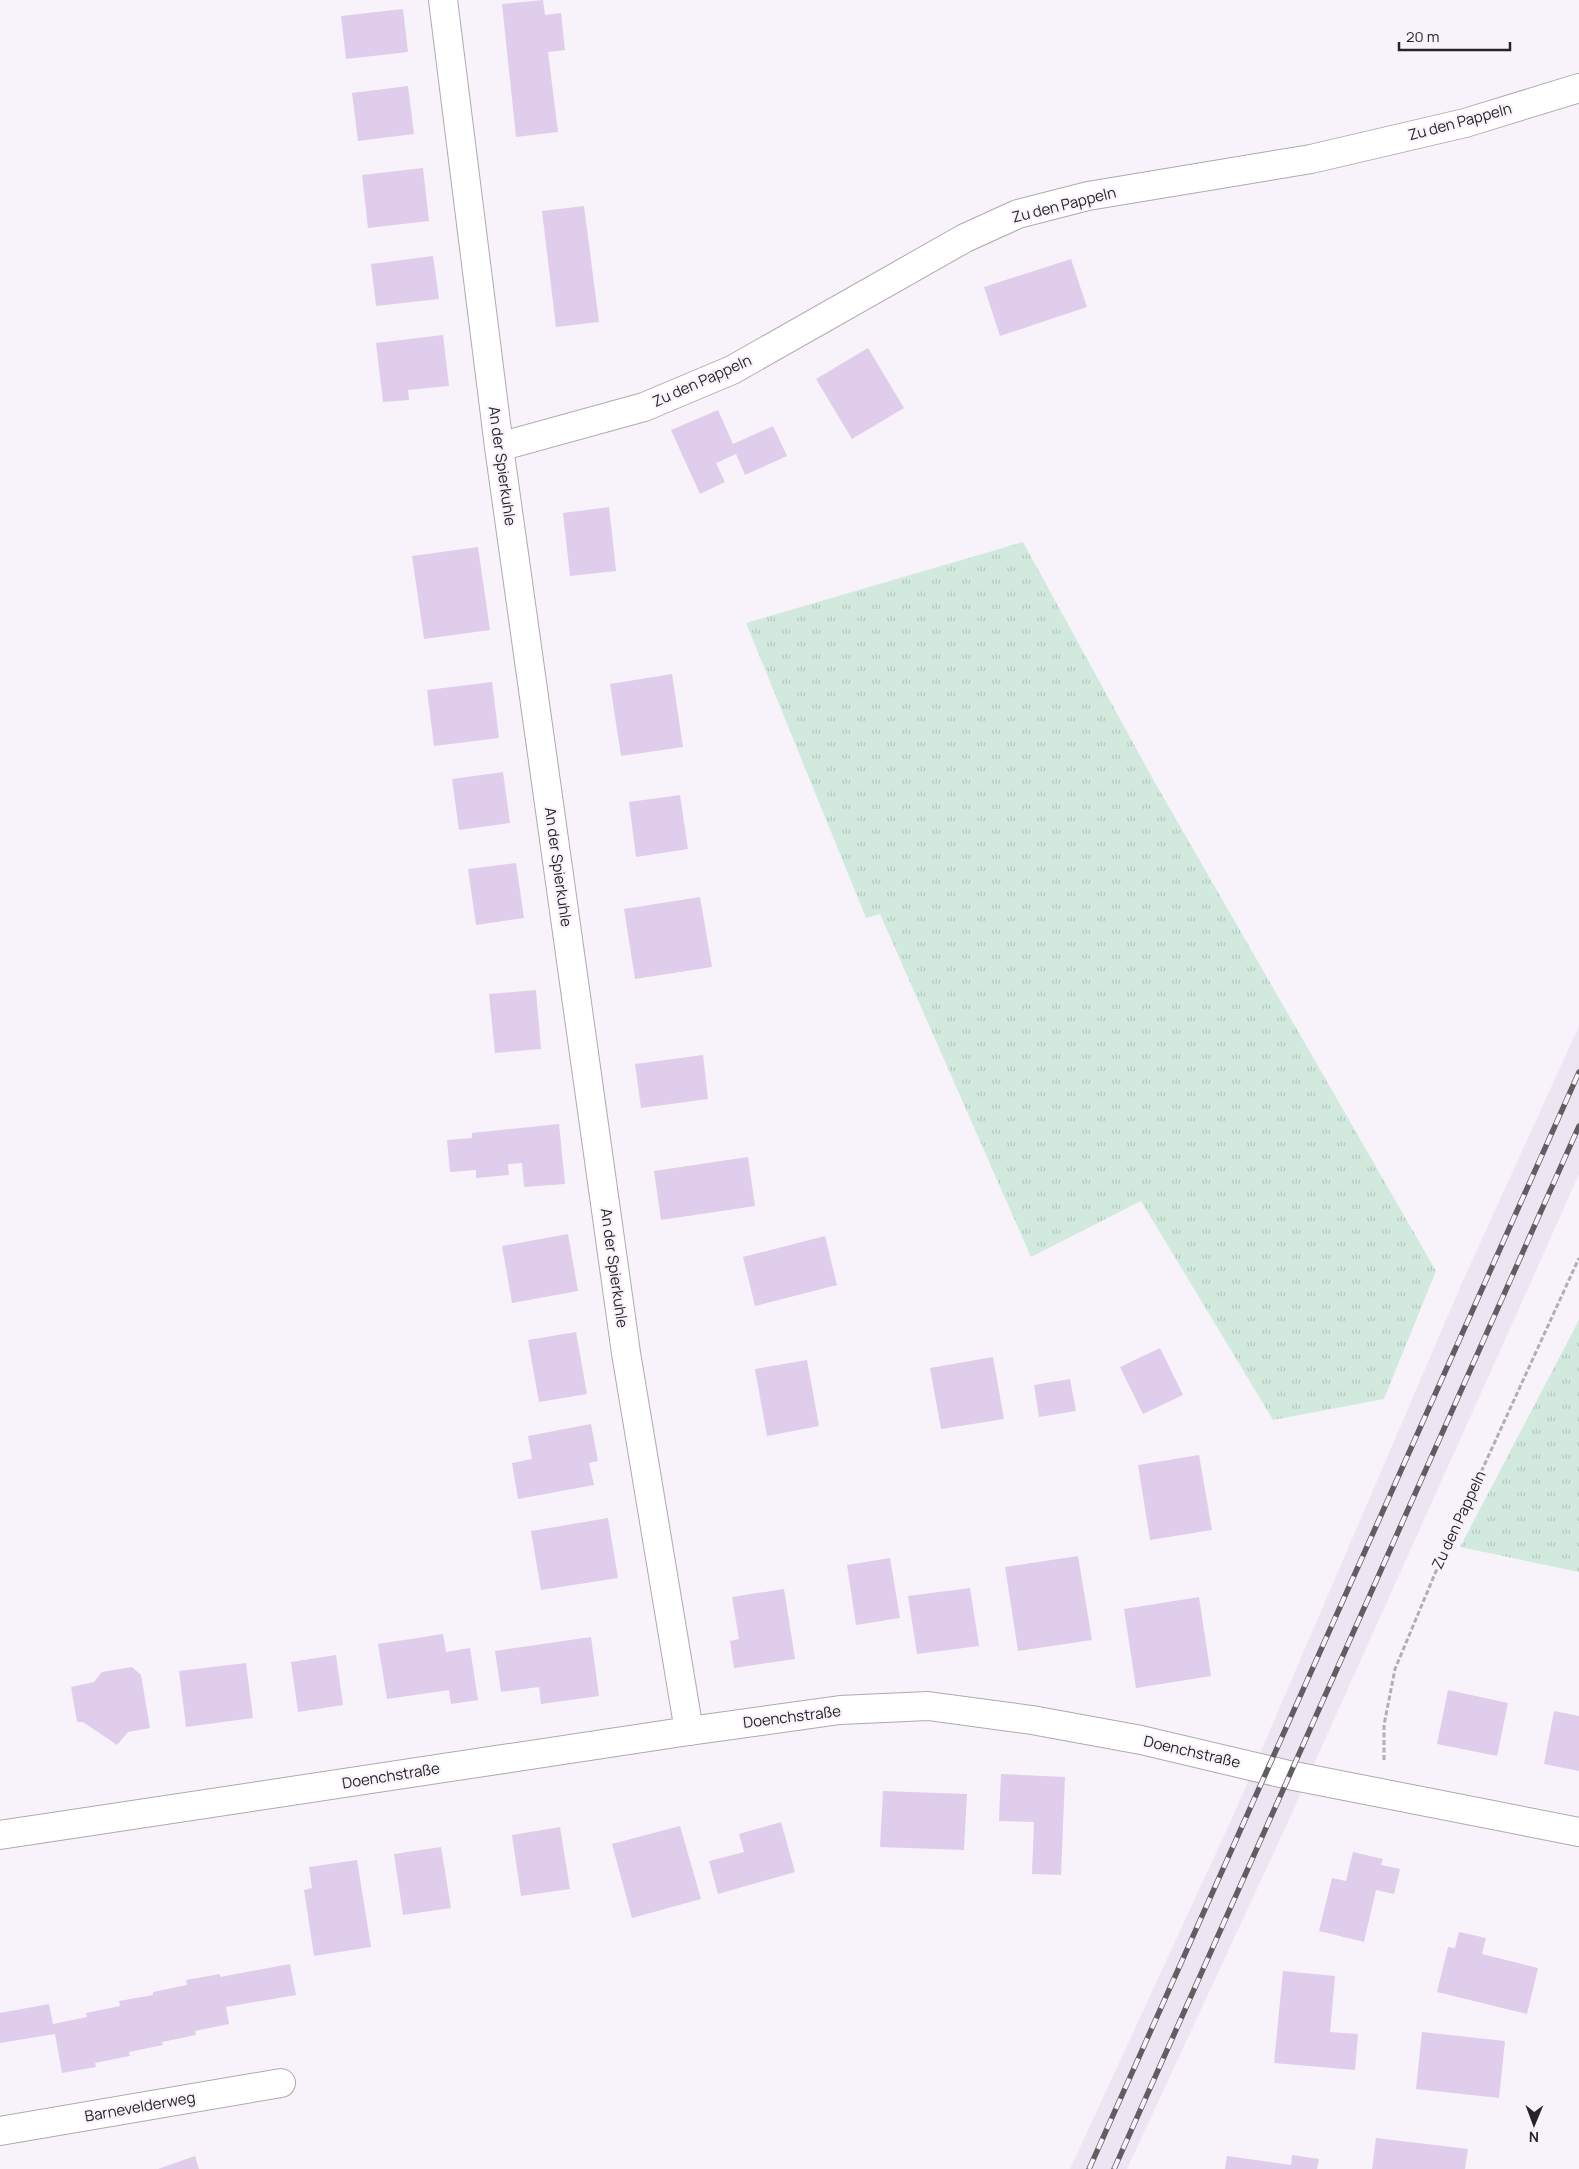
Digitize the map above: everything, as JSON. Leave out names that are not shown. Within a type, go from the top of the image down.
[{"type":"street","name":"An der Spierkuhle","points":[[443,0],[499,447],[626,1353],[689,1731]]},
{"type":"street","name":"Zu den Pappeln","points":[[499,447],[644,407],[732,370],[965,238],[1018,214],[1088,196],[1311,159],[1465,123],[1579,88]]},
{"type":"street","name":"Doenchstraße","points":[[0,1835],[840,1710],[928,1706],[1032,1720],[1141,1740],[1289,1775],[1579,1832]]},
{"type":"street","name":"Barnevelderweg","points":[[0,2131],[281,2083]]},
{"type":"path","name":"Zu den Pappeln","points":[[1384,1793],[1384,1725],[1395,1670],[1439,1564],[1579,1258]]},
{"type":"shaded area","points":[[1579,1026],[1579,1174],[1518,1311],[1282,1835],[1127,2169],[1070,2169],[1234,1814],[1461,1285]]},
{"type":"green space","points":[[1023,542],[1154,781],[1436,1271],[1384,1399],[1273,1420],[1141,1201],[1031,1257],[880,914],[866,918],[746,623]]},
{"type":"green space","points":[[1579,1320],[1579,1572],[1460,1547]]},
{"type":"building","points":[[543,0],[545,15],[561,13],[565,50],[548,52],[558,132],[516,137],[502,4]]},
{"type":"building","points":[[403,9],[408,52],[346,59],[341,16]]},
{"type":"building","points":[[408,86],[414,134],[358,141],[352,93]]},
{"type":"building","points":[[423,168],[429,221],[368,228],[362,175]]},
{"type":"building","points":[[584,206],[599,322],[556,327],[542,211]]},
{"type":"building","points":[[433,256],[439,299],[376,306],[371,264]]},
{"type":"building","points":[[1071,259],[1087,307],[1000,336],[984,287]]},
{"type":"building","points":[[443,335],[449,386],[408,390],[409,400],[383,402],[376,343]]},
{"type":"building","points":[[868,348],[904,408],[852,439],[816,379]]},
{"type":"building","points":[[718,410],[733,444],[773,426],[787,456],[745,475],[736,454],[716,463],[725,482],[700,494],[671,430]]},
{"type":"building","points":[[609,507],[616,571],[570,576],[563,513]]},
{"type":"building","points":[[478,547],[490,630],[424,639],[412,556]]},
{"type":"building","points":[[672,674],[683,747],[621,756],[610,684]]},
{"type":"building","points":[[492,682],[499,738],[434,746],[427,690]]},
{"type":"building","points":[[503,772],[510,823],[459,830],[452,779]]},
{"type":"building","points":[[680,795],[688,849],[636,857],[629,802]]},
{"type":"building","points":[[516,863],[524,918],[476,925],[468,869]]},
{"type":"building","points":[[700,897],[712,967],[635,979],[624,909]]},
{"type":"building","points":[[536,990],[541,1049],[495,1053],[489,994]]},
{"type":"building","points":[[703,1055],[708,1099],[641,1108],[635,1064]]},
{"type":"building","points":[[559,1124],[565,1184],[524,1187],[522,1163],[508,1164],[509,1175],[476,1178],[476,1170],[450,1172],[447,1140],[472,1138],[472,1133]]},
{"type":"building","points":[[748,1157],[755,1206],[661,1220],[654,1171]]},
{"type":"building","points":[[568,1234],[578,1291],[512,1303],[502,1246]]},
{"type":"building","points":[[825,1236],[837,1285],[755,1306],[743,1257]]},
{"type":"building","points":[[576,1332],[587,1394],[539,1402],[528,1340]]},
{"type":"building","points":[[1160,1348],[1183,1395],[1143,1414],[1120,1367]]},
{"type":"building","points":[[993,1357],[1004,1419],[941,1429],[930,1368]]},
{"type":"building","points":[[807,1360],[819,1426],[767,1436],[755,1369]]},
{"type":"building","points":[[1070,1379],[1076,1411],[1039,1417],[1034,1385]]},
{"type":"building","points":[[591,1424],[598,1461],[589,1463],[594,1485],[518,1499],[512,1463],[532,1459],[528,1436]]},
{"type":"building","points":[[1199,1455],[1212,1530],[1150,1540],[1138,1465]]},
{"type":"building","points":[[608,1518],[618,1578],[541,1590],[531,1531]]},
{"type":"building","points":[[1078,1556],[1092,1640],[1018,1651],[1005,1567]]},
{"type":"building","points":[[890,1558],[900,1618],[856,1625],[847,1565]]},
{"type":"building","points":[[970,1588],[979,1646],[917,1654],[908,1596]]},
{"type":"building","points":[[784,1589],[795,1659],[734,1668],[730,1641],[739,1639],[732,1597]]},
{"type":"building","points":[[1199,1597],[1211,1676],[1136,1688],[1124,1609]]},
{"type":"building","points":[[443,1634],[446,1652],[470,1648],[478,1700],[451,1704],[449,1690],[387,1699],[378,1644]]},
{"type":"building","points":[[591,1637],[599,1696],[541,1704],[539,1687],[501,1692],[495,1651]]},
{"type":"building","points":[[336,1655],[343,1705],[298,1712],[291,1662]]},
{"type":"building","points":[[246,1663],[253,1718],[186,1727],[179,1671]]},
{"type":"building","points":[[132,1667],[141,1675],[150,1728],[128,1732],[117,1745],[83,1722],[77,1722],[71,1687],[94,1682],[102,1672]]},
{"type":"building","points":[[1448,1690],[1508,1703],[1497,1756],[1437,1744]]},
{"type":"building","points":[[1554,1711],[1579,1716],[1579,1771],[1544,1764]]},
{"type":"building","points":[[1001,1774],[1065,1777],[1061,1875],[1032,1874],[1034,1822],[999,1821]]},
{"type":"building","points":[[883,1791],[967,1794],[964,1850],[880,1847]]},
{"type":"building","points":[[781,1822],[795,1872],[718,1894],[709,1861],[744,1852],[739,1834]]},
{"type":"building","points":[[680,1826],[701,1899],[632,1918],[612,1844]]},
{"type":"building","points":[[560,1827],[570,1889],[521,1896],[512,1835]]},
{"type":"building","points":[[441,1847],[451,1908],[403,1915],[394,1854]]},
{"type":"building","points":[[1353,1852],[1383,1859],[1381,1865],[1400,1869],[1394,1894],[1376,1890],[1364,1942],[1319,1931],[1332,1878],[1346,1881]]},
{"type":"building","points":[[357,1860],[371,1947],[314,1956],[304,1890],[312,1888],[309,1867]]},
{"type":"building","points":[[1459,1932],[1486,1938],[1482,1954],[1538,1968],[1527,2014],[1437,1992],[1448,1947],[1455,1948]]},
{"type":"building","points":[[290,1964],[296,1995],[226,2007],[229,2024],[195,2031],[196,2035],[162,2042],[163,2045],[129,2052],[130,2056],[95,2063],[96,2067],[62,2073],[55,2034],[0,2043],[0,2013],[49,2004],[53,2024],[87,2017],[86,2013],[120,2006],[119,2001],[153,1995],[153,1992],[187,1985],[186,1980],[220,1974],[220,1977]]},
{"type":"building","points":[[1283,1971],[1335,1976],[1330,2032],[1358,2034],[1355,2070],[1274,2063]]},
{"type":"building","points":[[1422,2032],[1505,2041],[1499,2098],[1416,2089]]},
{"type":"building","points":[[1376,2138],[1468,2149],[1465,2169],[1372,2169]]},
{"type":"building","points":[[1292,2155],[1319,2159],[1317,2169],[1225,2169],[1227,2156],[1291,2165]]},
{"type":"building","points":[[195,2156],[199,2169],[158,2169]]},
{"type":"railway","points":[[1089,2169],[1579,1072]]},
{"type":"railway","points":[[1114,2169],[1579,1126]]}]
